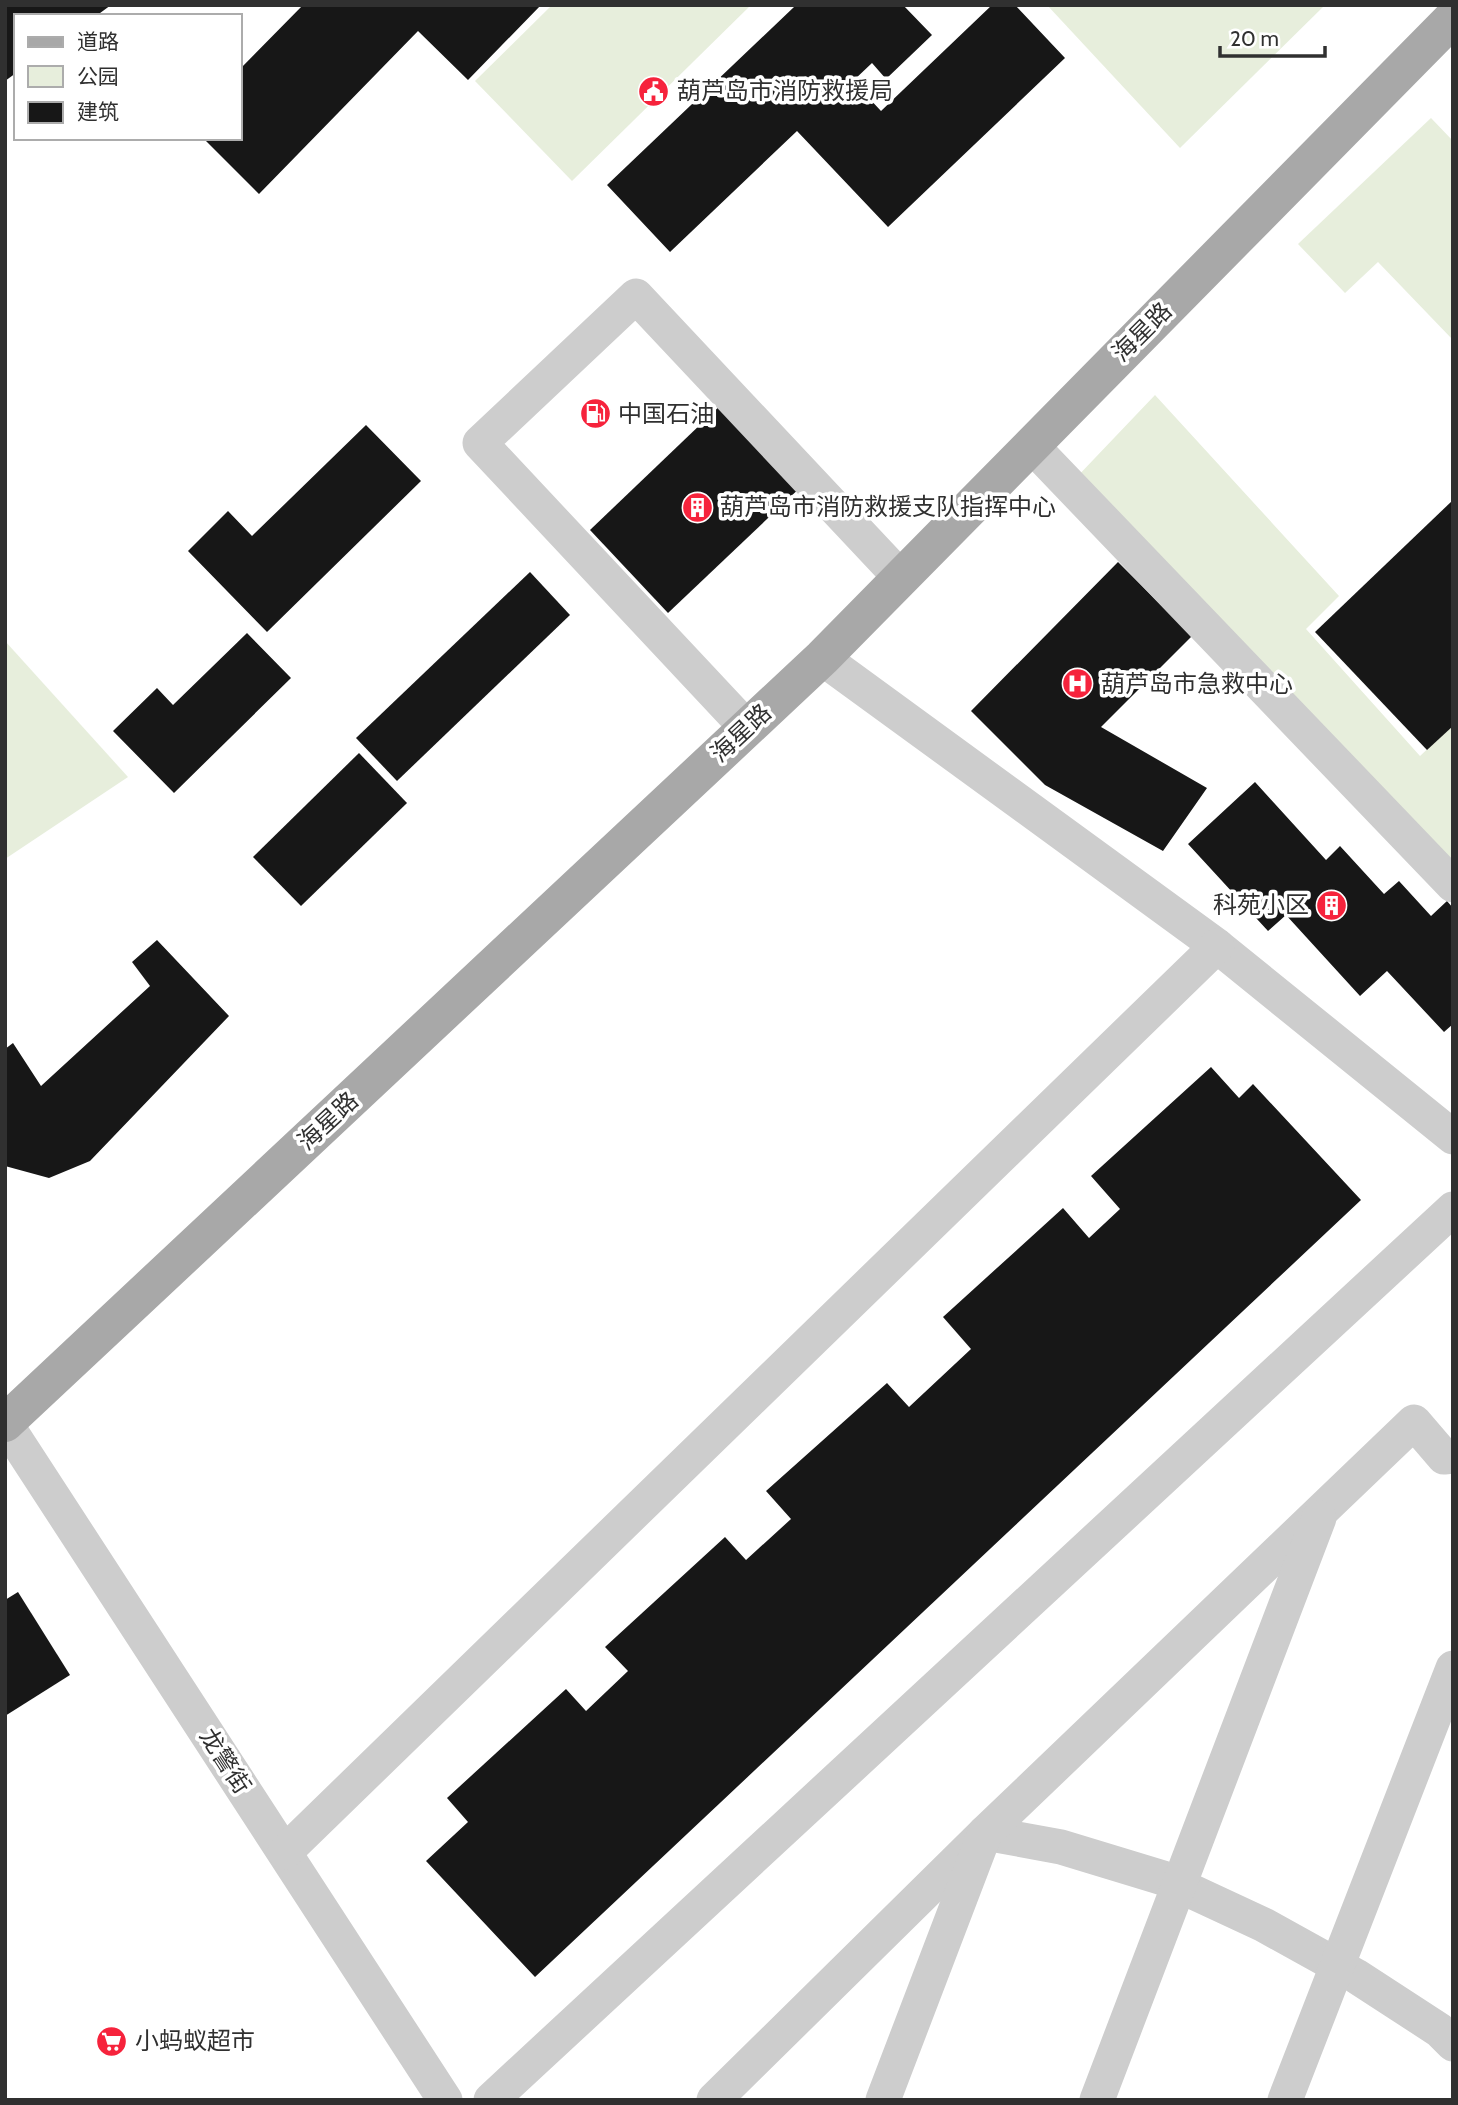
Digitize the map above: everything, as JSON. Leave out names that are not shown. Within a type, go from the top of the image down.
[{"type":"main road","name":"海星路","points":[[5,1423],[822,658],[1453,18]]},
{"type":"street","points":[[747,728],[480,443],[636,296],[901,578]]},
{"type":"street","points":[[1031,445],[1453,885]]},
{"type":"street","points":[[822,658],[1217,946],[1453,1137]]},
{"type":"street","points":[[285,1852],[1217,946]]},
{"type":"street","points":[[491,2100],[1453,1209]]},
{"type":"street","points":[[714,2100],[985,1833],[1414,1422],[1444,1457],[1453,1456]]},
{"type":"street","name":"龙警街","points":[[5,1423],[445,2100]]},
{"type":"street","points":[[1097,2100],[1322,1510]]},
{"type":"street","points":[[1285,2100],[1453,1668]]},
{"type":"street","points":[[985,1833],[1061,1847],[1179,1885],[1264,1925],[1336,1965],[1439,2030],[1453,2044]]},
{"type":"street","points":[[883,2100],[985,1833]]},
{"type":"green space","points":[[552,5],[751,5],[572,181],[475,81]]},
{"type":"green space","points":[[1047,5],[1325,5],[1180,148]]},
{"type":"green space","points":[[1431,118],[1453,141],[1453,340],[1378,262],[1345,293],[1298,244]]},
{"type":"green space","points":[[1155,395],[1339,596],[1306,629],[1420,756],[1453,725],[1453,870],[1074,480]]},
{"type":"green space","points":[[5,641],[128,777],[5,859]]},
{"type":"building","points":[[5,5],[111,5],[99,14],[14,14],[14,74],[5,81]]},
{"type":"building","points":[[303,5],[541,5],[468,80],[418,31],[259,194],[205,140],[242,140],[242,67]]},
{"type":"building","points":[[792,5],[903,5],[932,35],[886,79],[872,63],[853,81],[881,111],[992,5],[1015,5],[1065,58],[888,227],[797,131],[670,252],[607,185],[794,7]]},
{"type":"building","name":"葫芦岛市消防救援支队指挥中心","points":[[726,400],[805,483],[668,613],[590,530]]},
{"type":"building","points":[[366,425],[421,481],[267,632],[188,551],[228,511],[252,536]]},
{"type":"building","points":[[1453,500],[1453,726],[1427,750],[1315,632]]},
{"type":"building","points":[[1118,562],[1192,636],[1101,727],[1207,788],[1163,851],[1045,785],[971,711]]},
{"type":"building","points":[[530,572],[570,615],[397,781],[356,738]]},
{"type":"building","points":[[247,633],[291,678],[174,793],[113,731],[157,688],[173,705]]},
{"type":"building","points":[[359,753],[407,803],[301,906],[253,857]]},
{"type":"building","name":"科苑小区","points":[[1255,782],[1326,860],[1340,846],[1384,894],[1399,881],[1431,916],[1447,901],[1453,908],[1453,1024],[1444,1032],[1387,971],[1360,996],[1286,915],[1268,931],[1188,844]]},
{"type":"building","points":[[157,940],[229,1016],[90,1161],[49,1178],[5,1166],[5,1049],[13,1043],[41,1086],[150,986],[132,962]]},
{"type":"building","points":[[1211,1067],[1239,1098],[1253,1084],[1361,1200],[535,1977],[426,1861],[468,1822],[447,1798],[566,1689],[586,1711],[628,1671],[605,1647],[725,1537],[746,1560],[791,1519],[766,1491],[887,1383],[909,1407],[971,1349],[943,1317],[1063,1208],[1089,1238],[1120,1209],[1091,1176]]},
{"type":"building","points":[[18,1592],[70,1675],[5,1716],[5,1600]]},
{"type":"place","name":"葫芦岛市消防救援局","points":[[654,91]]},
{"type":"place","name":"中国石油","points":[[595,414]]},
{"type":"place","name":"葫芦岛市消防救援支队指挥中心","points":[[697,507]]},
{"type":"place","name":"葫芦岛市急救中心","points":[[1078,684]]},
{"type":"place","name":"科苑小区","points":[[1332,905]]},
{"type":"place","name":"小蚂蚁超市","points":[[112,2041]]}]
